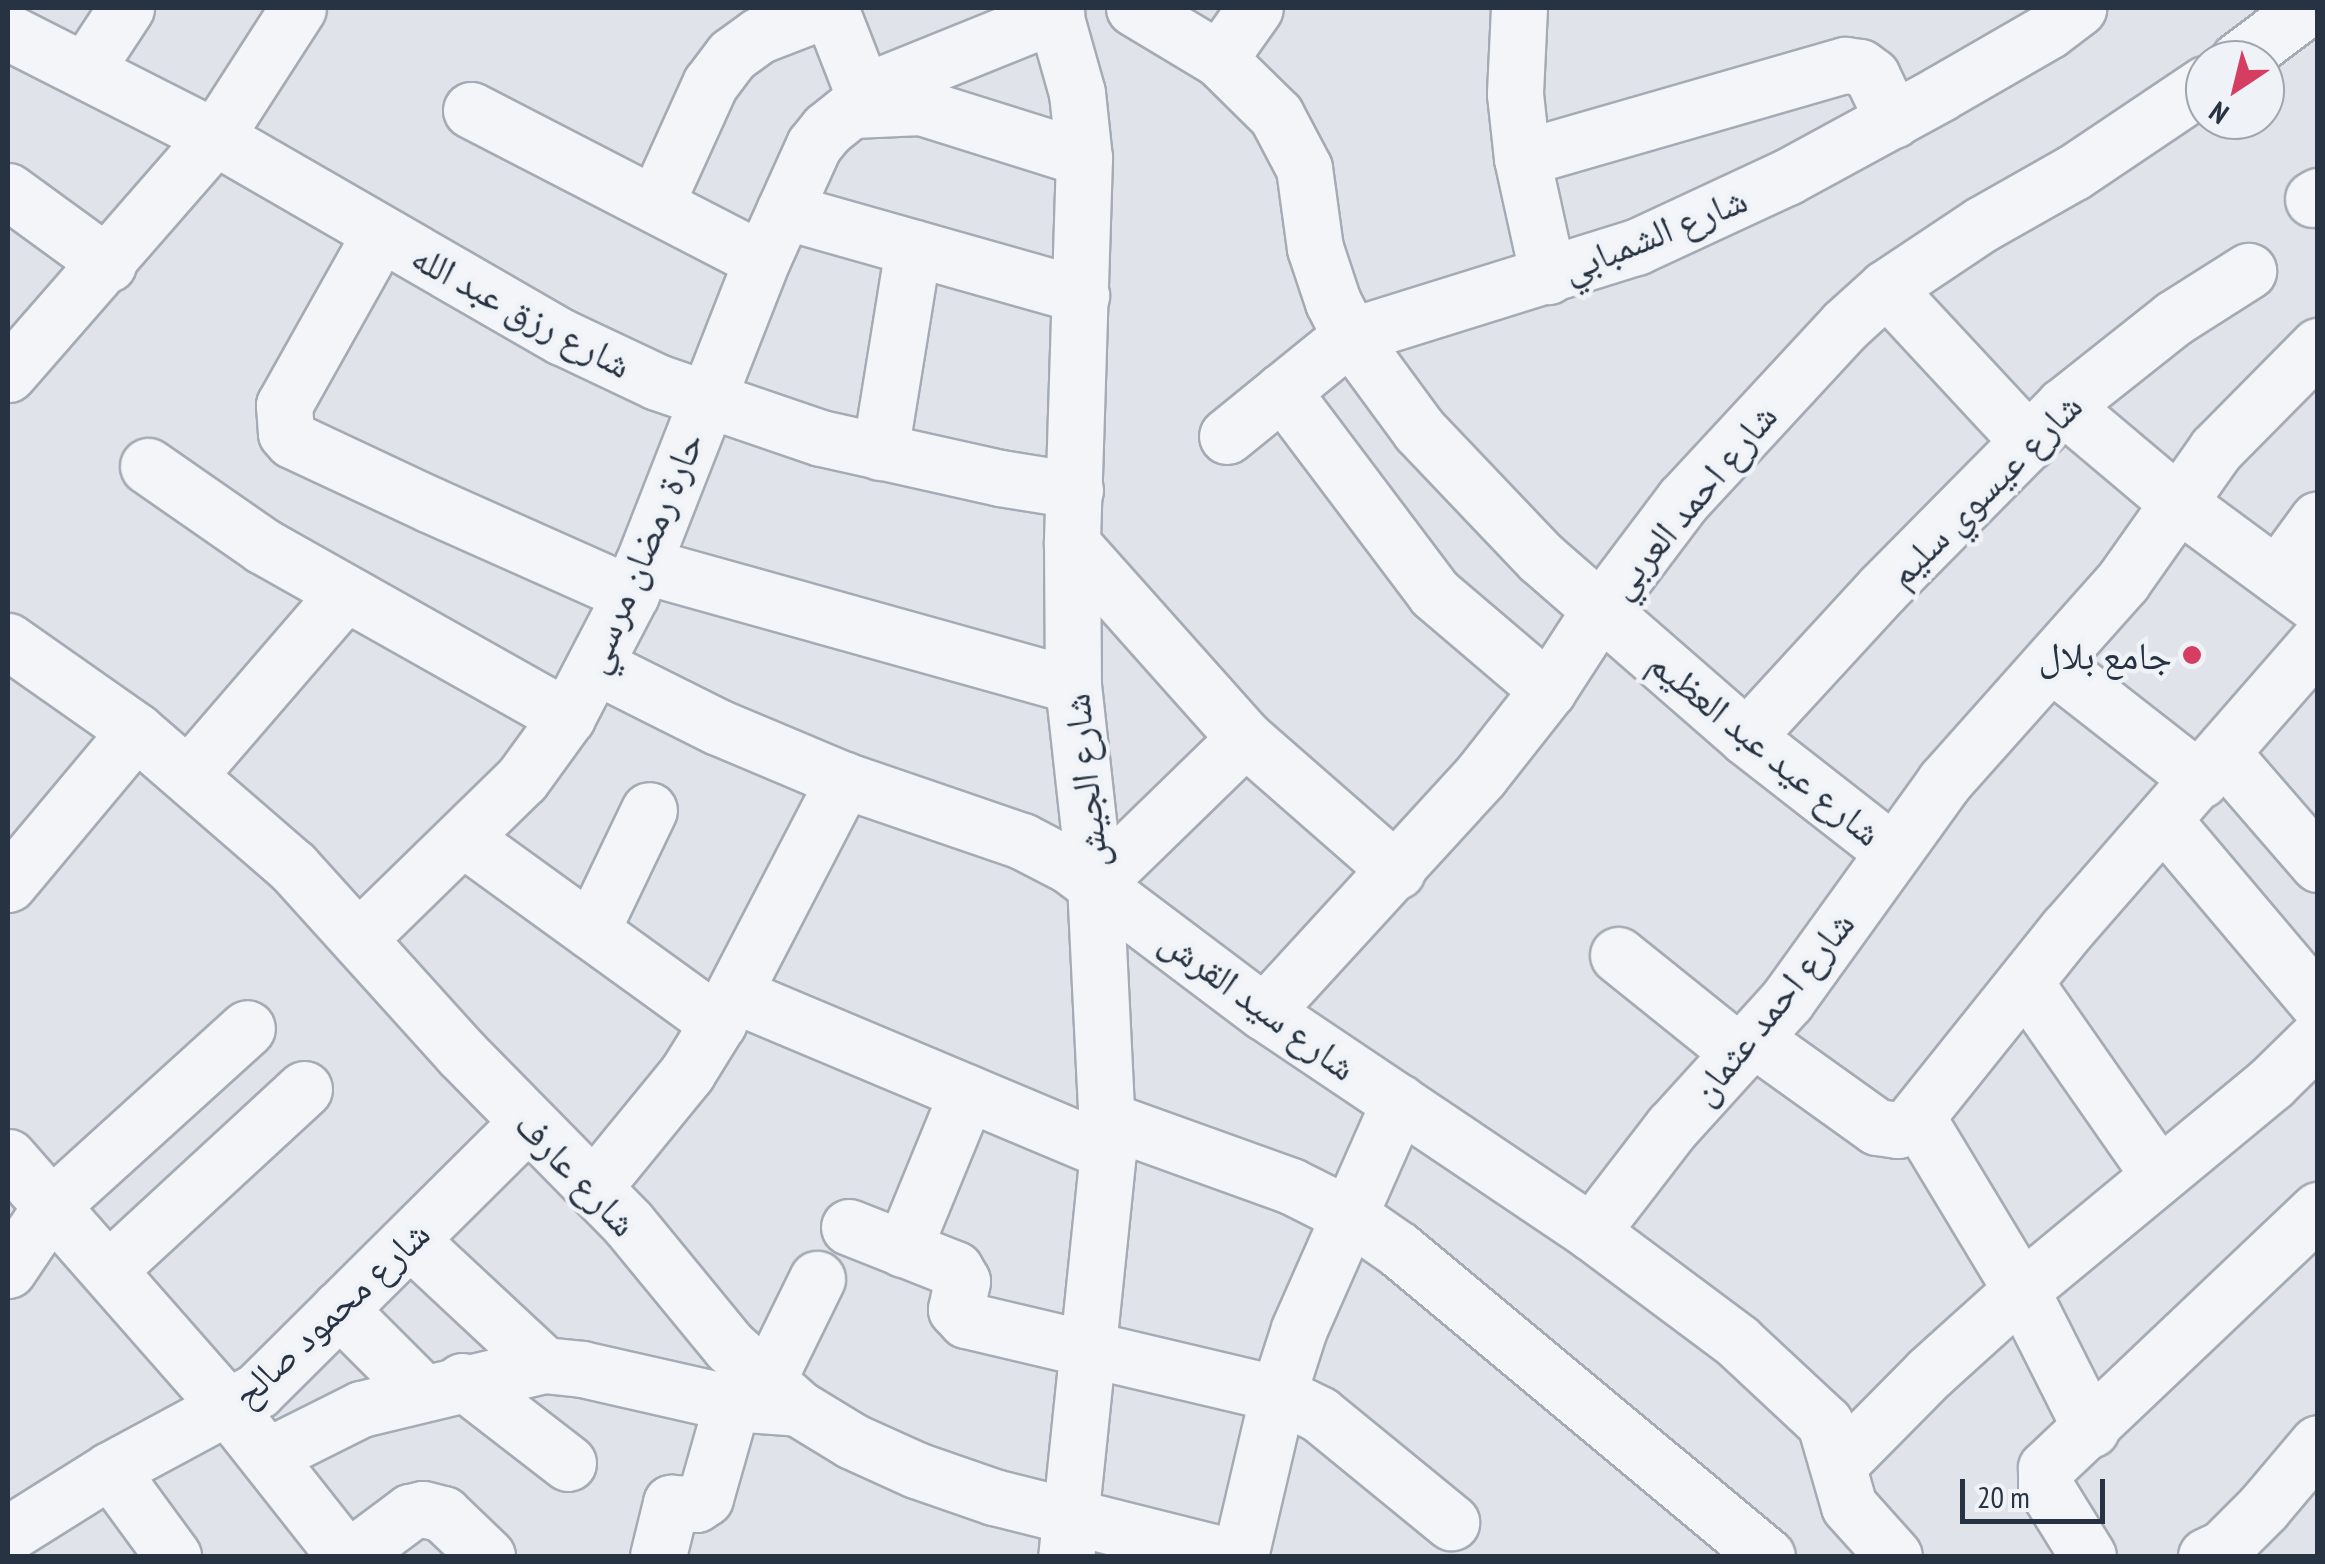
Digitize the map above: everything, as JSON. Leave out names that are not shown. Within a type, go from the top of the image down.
[{"type":"street","points":[[86,69],[126,8]]},
{"type":"street","points":[[8,374],[216,137],[298,8]]},
{"type":"street","points":[[656,203],[710,84],[732,56],[760,35],[830,8],[852,104]]},
{"type":"street","points":[[1219,59],[1254,8]]},
{"type":"street","points":[[1519,8],[1515,94],[1522,158],[1548,276]]},
{"type":"street","name":"شارع الشمبابي","points":[[1226,436],[1350,336],[1636,247],[1788,177],[2048,31],[2078,8]]},
{"type":"street","points":[[2265,40],[2308,8]]},
{"type":"street","name":"شارع عيد عبد العظيم","points":[[1147,10],[1219,59],[1276,115],[1304,168],[1315,248],[1350,336],[1419,430],[1542,558],[1600,610],[1746,737],[1892,851]]},
{"type":"street","points":[[852,104],[1054,11]]},
{"type":"street","name":"شارع الجيش","points":[[1054,11],[1076,93],[1084,158],[1072,544],[1072,685],[1095,884],[1108,1136],[1068,1537]]},
{"type":"street","name":"شارع رزق عبد الله","points":[[8,32],[216,137],[562,337],[706,401],[880,452],[1075,490]]},
{"type":"street","points":[[1522,158],[1852,64],[1872,76],[1893,120]]},
{"type":"street","name":"شارع احمد العربي","points":[[1264,1012],[1398,871],[1548,690],[1600,610],[1683,500],[1778,393],[1886,288],[1982,224],[2074,172],[2185,97]]},
{"type":"street","points":[[852,104],[921,108],[1084,158]]},
{"type":"street","name":"حارة رمضان مرسي","points":[[360,937],[522,779],[567,718],[637,580],[762,260],[814,145],[852,104]]},
{"type":"street","points":[[471,110],[762,260]]},
{"type":"street","points":[[8,191],[108,264]]},
{"type":"street","points":[[784,211],[1081,295]]},
{"type":"street","points":[[380,234],[284,405],[286,433],[292,440],[431,506],[637,580],[1072,685]]},
{"type":"street","points":[[880,452],[913,248]]},
{"type":"street","name":"شارع عيسوي سليم","points":[[1746,737],[1882,588],[2046,424],[2174,318],[2248,271]]},
{"type":"street","points":[[1886,288],[2046,424],[2177,502],[2297,590],[2318,519]]},
{"type":"street","name":"شارع احمد عثمان","points":[[1591,1232],[1672,1127],[1747,1046],[1944,782],[2053,665],[2123,582],[2216,449],[2318,346]]},
{"type":"street","points":[[1282,391],[1434,594],[1548,690]]},
{"type":"street","points":[[148,466],[263,546],[567,718]]},
{"type":"street","points":[[1072,544],[1245,738],[1398,871]]},
{"type":"street","points":[[189,774],[345,592]]},
{"type":"street","name":"شارع عارف","points":[[8,640],[136,731],[293,867],[527,1123],[593,1188],[765,1398],[1068,1537],[1229,1556]]},
{"type":"street","points":[[1618,955],[1747,1046],[1877,1127],[1898,1130],[1918,1119],[2025,984],[2318,641]]},
{"type":"street","points":[[2053,665],[2211,767],[2318,864]]},
{"type":"street","name":"شارع سيد القرش","points":[[596,666],[718,726],[844,780],[1022,841],[1095,884],[1264,1012],[1591,1232],[1736,1341],[1807,1403],[1825,1424],[1849,1506],[1867,1547]]},
{"type":"street","points":[[8,884],[136,731]]},
{"type":"street","points":[[1095,884],[1245,738]]},
{"type":"street","points":[[593,1188],[686,1074],[727,1009],[844,780]]},
{"type":"street","points":[[591,932],[649,810]]},
{"type":"street","points":[[2164,821],[2318,1002]]},
{"type":"street","points":[[464,839],[591,932],[727,1009],[967,1093],[1291,1186],[1350,1215],[1398,1249],[1768,1556]]},
{"type":"street","points":[[2025,984],[2159,1176]]},
{"type":"street","points":[[8,1270],[52,1205],[248,1028]]},
{"type":"street","points":[[1839,1464],[1928,1373],[2021,1290],[2272,1083],[2318,1037]]},
{"type":"street","points":[[110,1268],[304,1089]]},
{"type":"street","points":[[903,1249],[967,1093]]},
{"type":"street","points":[[1240,1556],[1278,1394],[1299,1329],[1399,1102]]},
{"type":"street","points":[[1918,1119],[2021,1290],[2091,1430]]},
{"type":"street","name":"شارع محمود صالح","points":[[8,1534],[110,1470],[257,1391],[527,1123]]},
{"type":"street","points":[[8,1156],[110,1268],[348,1556],[410,1512],[423,1509],[443,1514],[488,1556]]},
{"type":"street","points":[[2088,1556],[2044,1481],[2050,1464],[2091,1430],[2318,1210]]},
{"type":"street","points":[[849,1227],[959,1273],[962,1281],[956,1310],[961,1318],[1088,1352],[1278,1394],[1335,1426],[1451,1522]]},
{"type":"street","points":[[410,1240],[544,1366]]},
{"type":"street","points":[[658,1556],[671,1503],[696,1504],[705,1498],[765,1398],[816,1279]]},
{"type":"street","points":[[340,1309],[442,1386],[568,1462]]},
{"type":"street","points":[[267,1456],[361,1408],[442,1386],[544,1366],[582,1368],[765,1398]]},
{"type":"street","points":[[110,1470],[173,1556]]},
{"type":"street","points":[[2206,1556],[2223,1548],[2308,1474]]},
{"type":"place","name":"جامع بلال","points":[[2192,655]]}]
